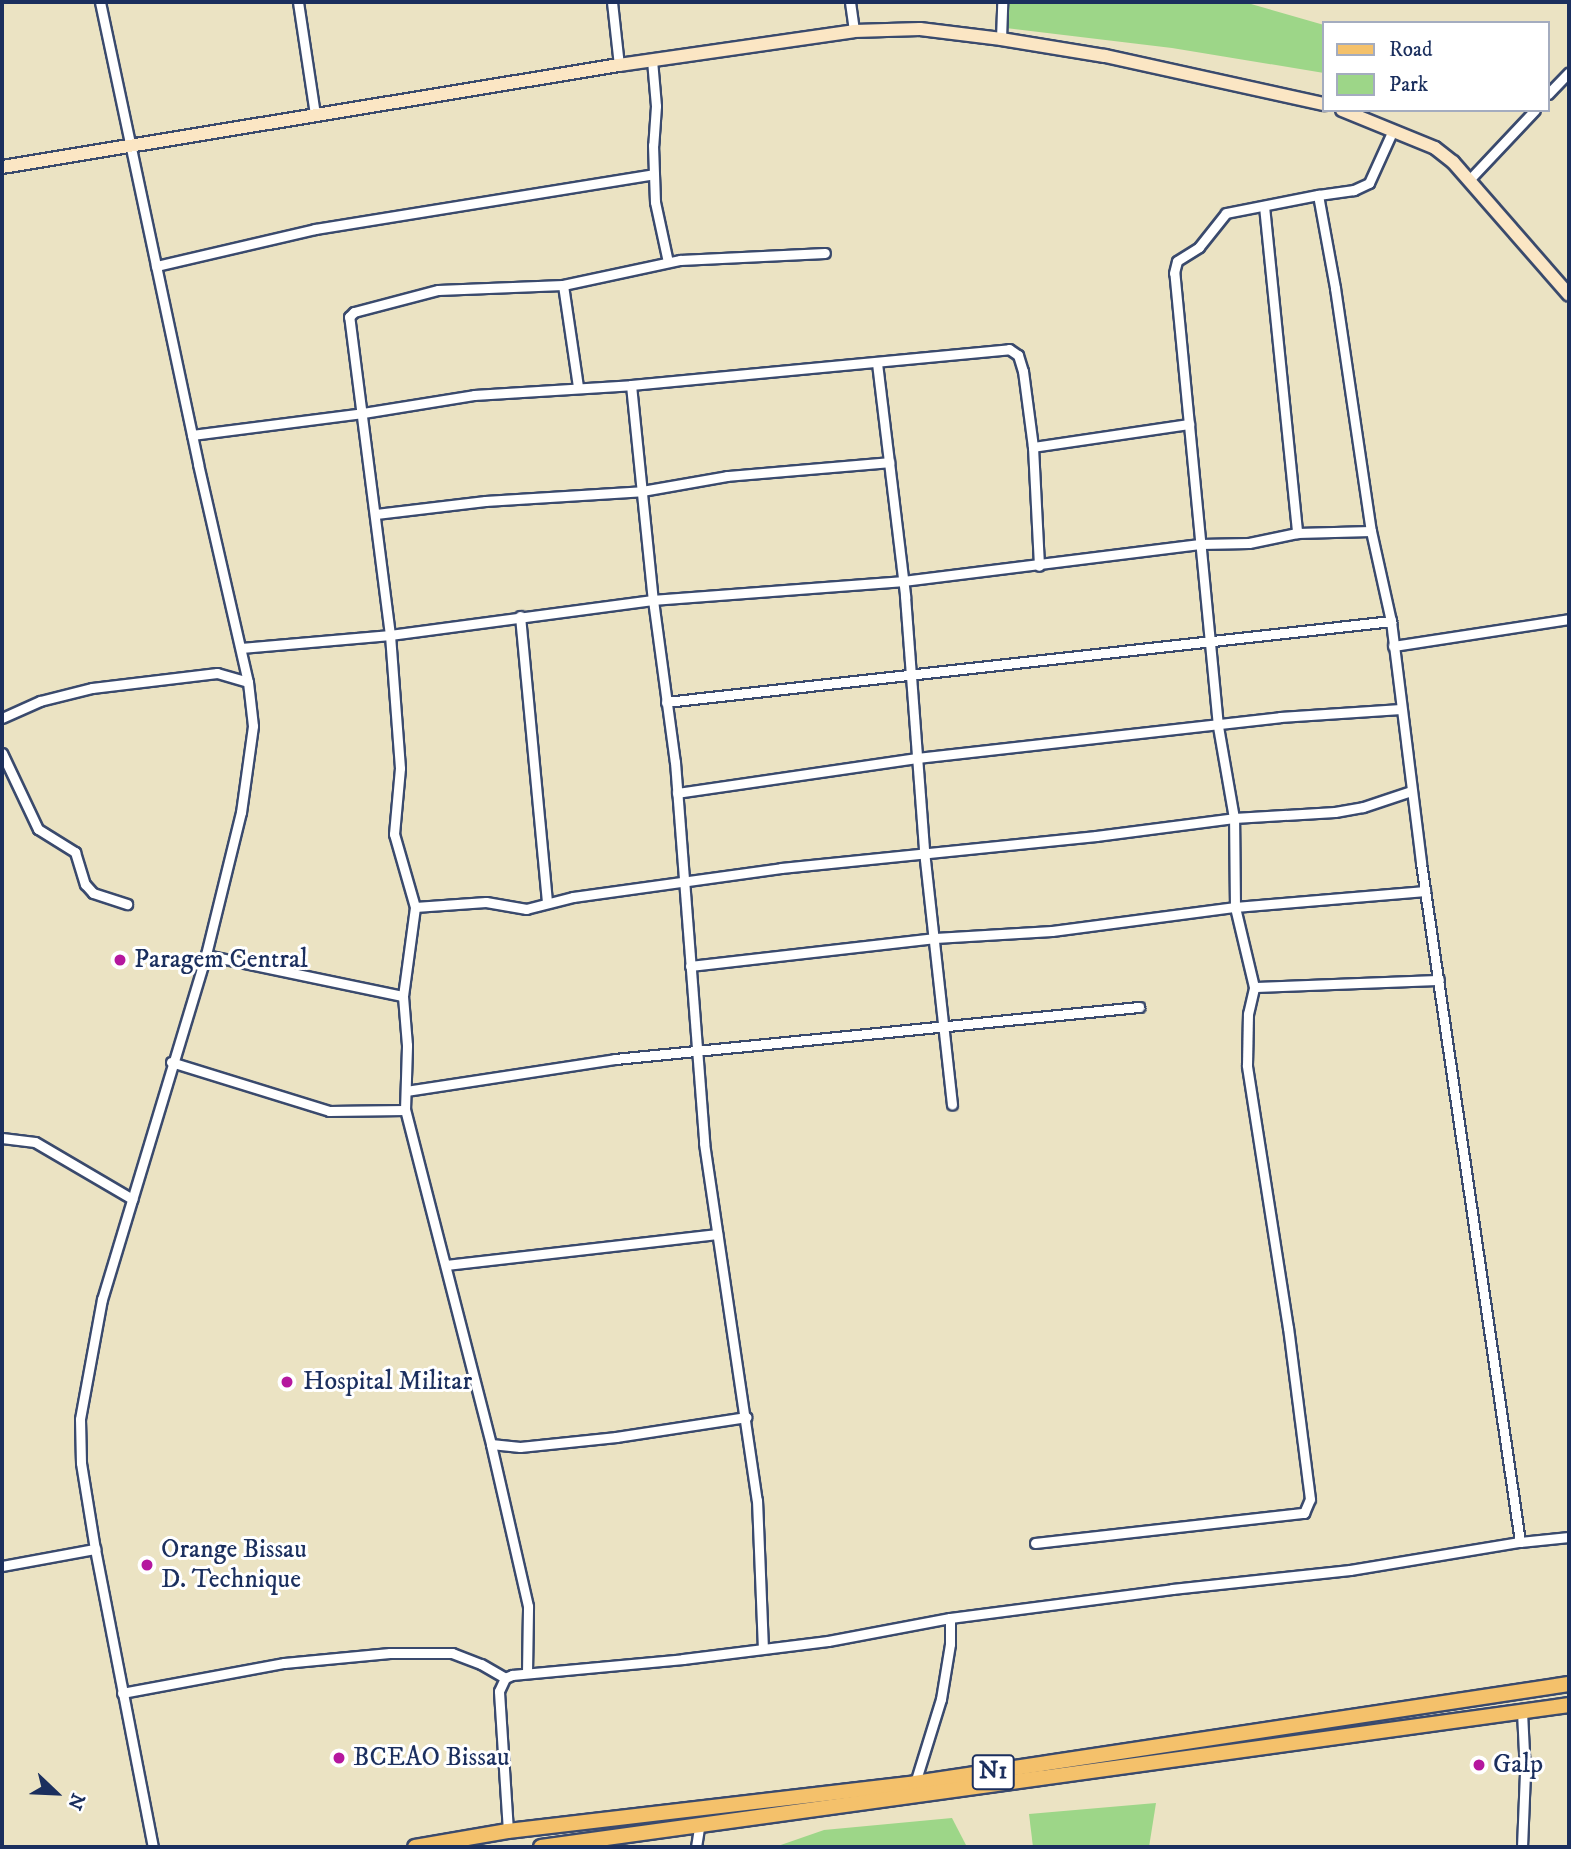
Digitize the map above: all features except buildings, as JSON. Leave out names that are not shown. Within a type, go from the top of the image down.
[{"type":"main road","name":"N1","points":[[415,1847],[508,1831],[915,1783],[1569,1684]]},
{"type":"main road","name":"N1","points":[[541,1847],[1569,1705]]},
{"type":"street","points":[[100,2],[192,435],[241,648],[253,726],[241,812],[206,955],[171,1062],[102,1299],[80,1419],[81,1462],[95,1549],[153,1847]]},
{"type":"street","points":[[298,2],[315,115]]},
{"type":"street","points":[[612,2],[619,65]]},
{"type":"street","points":[[850,2],[854,31]]},
{"type":"street","points":[[1001,39],[1002,2]]},
{"type":"street","points":[[2,167],[619,65],[854,31],[920,29],[1001,39],[1105,56],[1322,104]]},
{"type":"street","points":[[652,60],[656,106],[654,174],[657,222],[668,262]]},
{"type":"street","points":[[1550,92],[1569,72]]},
{"type":"street","points":[[1347,112],[1436,148],[1469,180],[1569,295]]},
{"type":"street","points":[[1469,180],[1533,112]]},
{"type":"street","points":[[1035,1543],[1304,1513],[1310,1499],[1288,1328],[1247,1065],[1248,1014],[1254,987],[1235,907],[1234,818],[1218,726],[1175,266],[1181,258],[1199,247],[1223,215],[1354,190],[1369,183],[1376,173],[1392,130]]},
{"type":"street","points":[[156,266],[315,229],[654,174]]},
{"type":"street","points":[[1318,195],[1371,531],[1391,621],[1425,891],[1520,1542]]},
{"type":"street","points":[[1264,206],[1297,533]]},
{"type":"street","points":[[527,1673],[528,1605],[491,1444],[457,1321],[446,1265],[405,1110],[407,1045],[403,996],[415,907],[394,834],[400,768],[390,635],[349,317],[354,312],[438,290],[563,285],[668,262],[825,253]]},
{"type":"street","points":[[563,285],[578,386]]},
{"type":"street","points":[[192,435],[363,413],[474,395],[578,386],[631,385],[999,349],[1015,351],[1023,371],[1033,447],[1039,566]]},
{"type":"street","points":[[877,363],[903,581],[924,851],[952,1104]]},
{"type":"street","points":[[631,385],[653,600],[677,793],[704,1143],[757,1500],[763,1647]]},
{"type":"street","points":[[1033,447],[1189,424]]},
{"type":"street","points":[[376,514],[485,501],[642,491],[727,476],[888,461]]},
{"type":"street","points":[[241,648],[390,635],[653,600],[903,581],[1200,544],[1248,543],[1297,533],[1371,531]]},
{"type":"street","points":[[520,616],[547,903]]},
{"type":"street","points":[[1393,646],[1569,618]]},
{"type":"street","points":[[666,702],[1391,621]]},
{"type":"street","points":[[2,718],[40,701],[92,688],[217,673],[248,682]]},
{"type":"street","points":[[677,793],[917,758],[1280,717],[1401,709]]},
{"type":"street","points":[[2,752],[38,828],[75,852],[85,884],[93,893],[127,904]]},
{"type":"street","points":[[415,907],[486,902],[517,910],[682,880],[924,851],[1096,836],[1234,818],[1335,812],[1363,807],[1411,791]]},
{"type":"street","points":[[690,966],[935,938],[1052,931],[1235,907],[1425,891]]},
{"type":"street","points":[[206,955],[403,996]]},
{"type":"street","points":[[1254,987],[1439,980]]},
{"type":"street","points":[[406,1091],[574,1064],[944,1029],[1139,1007]]},
{"type":"street","points":[[171,1062],[330,1111],[405,1110]]},
{"type":"street","points":[[2,1138],[35,1142],[132,1199]]},
{"type":"street","points":[[446,1265],[717,1234]]},
{"type":"street","points":[[491,1444],[520,1447],[616,1437],[746,1417]]},
{"type":"street","points":[[122,1693],[284,1662],[390,1653],[452,1653],[481,1664],[505,1678],[527,1673],[683,1659],[828,1640],[950,1618],[1172,1589],[1350,1570],[1520,1542],[1569,1537]]},
{"type":"street","points":[[2,1566],[95,1549]]},
{"type":"street","points":[[915,1783],[942,1699],[950,1644],[950,1618]]},
{"type":"street","points":[[505,1678],[499,1691],[499,1703],[508,1831]]},
{"type":"street","points":[[1521,1847],[1525,1773],[1522,1713]]},
{"type":"street","points":[[696,1847],[699,1827]]},
{"type":"green space","points":[[1007,2],[1244,2],[1322,24],[1322,73],[1172,48],[1006,28]]},
{"type":"green space","points":[[1156,1803],[1149,1847],[1033,1847],[1029,1814]]},
{"type":"green space","points":[[952,1818],[967,1847],[775,1847],[824,1830]]},
{"type":"place","name":"Paragem Central","points":[[120,960]]},
{"type":"place","name":"Hospital Militar","points":[[287,1382]]},
{"type":"place","name":"Orange Bissau D. Technique","points":[[147,1565]]},
{"type":"place","name":"BCEAO Bissau","points":[[339,1758]]},
{"type":"place","name":"Galp","points":[[1479,1765]]}]
